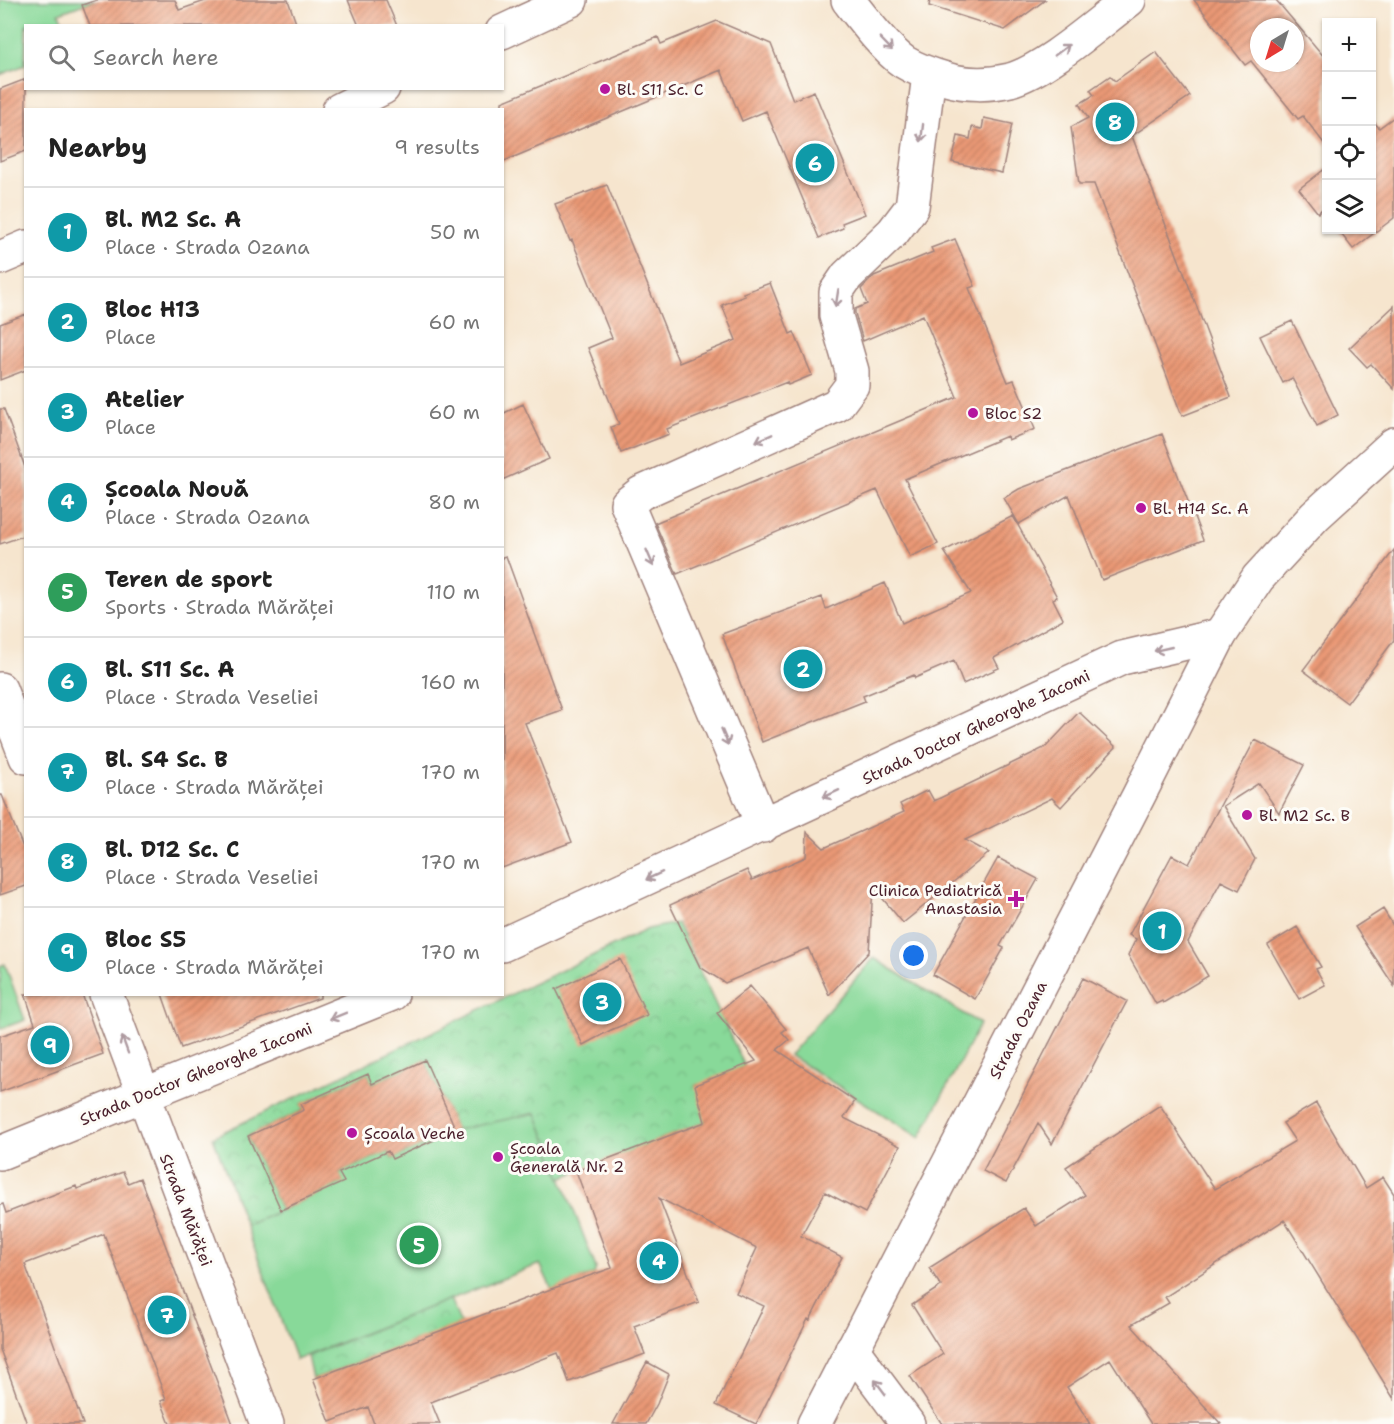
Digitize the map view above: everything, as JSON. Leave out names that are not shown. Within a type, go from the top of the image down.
[{"type":"street","points":[[504,31],[571,0]]},
{"type":"street","points":[[848,0],[871,29],[903,61],[929,75],[957,82],[987,83],[1012,79],[1042,65],[1129,0]]},
{"type":"street","points":[[763,826],[627,504],[641,493],[837,405],[852,385],[852,371],[836,316],[836,292],[847,276],[893,232],[912,207],[929,75]]},
{"type":"street","points":[[343,108],[379,90]]},
{"type":"street","points":[[0,258],[24,248]]},
{"type":"street","points":[[1220,635],[1258,578],[1315,516],[1394,444]]},
{"type":"street","name":"Strada Doctor Gheorghe Iacomi","points":[[504,944],[1122,658],[1220,635]]},
{"type":"street","name":"Strada Ozana","points":[[813,1424],[1220,635]]},
{"type":"street","points":[[0,689],[24,752]]},
{"type":"street","name":"Strada Mărăței","points":[[107,996],[267,1424]]},
{"type":"street","name":"Strada Doctor Gheorghe Iacomi","points":[[0,1153],[387,996]]},
{"type":"street","points":[[852,1349],[908,1424]]},
{"type":"green space","points":[[0,0],[95,0],[59,13],[64,24],[24,24],[24,65],[0,75]]},
{"type":"green space","points":[[677,923],[749,1075],[705,1122],[561,1178],[536,1113],[456,1130],[425,1060],[372,1084],[368,1074],[301,1104],[304,1110],[248,1136],[281,1210],[246,1226],[213,1137],[648,929]]},
{"type":"green space","points":[[874,958],[980,1024],[920,1138],[789,1055]]},
{"type":"green space","points":[[5,964],[25,1020],[0,1029],[0,966]]},
{"type":"green space","points":[[536,1112],[596,1268],[594,1274],[552,1290],[540,1264],[296,1360],[246,1226],[343,1182],[339,1173],[388,1151],[392,1159],[456,1130]]},
{"type":"green space","points":[[450,1299],[461,1324],[313,1379],[308,1356]]},
{"type":"building","points":[[97,0],[175,0],[179,10],[208,0],[288,0],[296,24],[89,24],[82,5]]},
{"type":"building","points":[[348,0],[386,0],[396,24],[358,24]]},
{"type":"building","points":[[930,0],[1045,0],[1005,30],[929,6]]},
{"type":"building","points":[[1194,0],[1276,0],[1291,18],[1250,18],[1250,62],[1245,65]]},
{"type":"building","points":[[717,21],[771,44],[793,100],[814,91],[865,214],[842,223],[843,228],[819,238],[766,111],[742,121],[721,70],[504,161],[502,102],[658,37],[661,44]]},
{"type":"building","points":[[1304,33],[1322,54],[1322,141],[1303,116],[1298,119],[1260,72],[1304,72]]},
{"type":"building","points":[[1156,52],[1190,96],[1132,136],[1231,397],[1182,416],[1094,184],[1079,184],[1071,127],[1088,118],[1079,104],[1094,95],[1090,90],[1110,76],[1115,81]]},
{"type":"building","points":[[24,80],[26,108],[24,108],[24,152],[0,161],[0,89]]},
{"type":"building","points":[[1394,117],[1394,218],[1376,232],[1376,124],[1379,128]]},
{"type":"building","points":[[984,118],[1012,124],[1002,173],[952,162],[958,136],[970,139],[972,127],[982,129]]},
{"type":"building","points":[[1322,171],[1322,209],[1318,213],[1299,189]]},
{"type":"building","points":[[607,185],[679,363],[736,340],[722,305],[745,296],[743,293],[770,283],[790,334],[794,332],[812,375],[788,385],[787,382],[667,429],[669,434],[621,453],[611,427],[619,424],[588,348],[612,338],[555,204]]},
{"type":"building","points":[[1341,234],[1373,234],[1353,249]]},
{"type":"building","name":"Bloc S2","points":[[955,239],[975,286],[969,288],[1008,382],[1014,380],[1035,429],[1008,440],[1007,436],[905,479],[938,544],[910,557],[877,490],[677,574],[655,523],[957,397],[923,315],[863,341],[855,313],[855,309],[867,304],[861,289],[874,276],[933,252],[931,248]]},
{"type":"building","points":[[1394,306],[1394,389],[1371,364],[1367,367],[1349,348]]},
{"type":"building","points":[[24,315],[24,371],[0,380],[0,324]]},
{"type":"building","points":[[1292,321],[1338,415],[1317,426],[1292,378],[1283,383],[1260,336]]},
{"type":"building","points":[[523,404],[549,459],[504,479],[504,413]]},
{"type":"building","points":[[0,409],[4,409],[24,464],[24,536],[0,544]]},
{"type":"building","name":"Bl. H14 Sc. A","points":[[1162,434],[1203,540],[1102,580],[1069,495],[1019,524],[1004,498],[1019,489]]},
{"type":"building","points":[[1013,516],[1057,597],[1053,599],[1063,619],[994,658],[999,668],[963,684],[954,661],[915,678],[914,675],[863,696],[865,701],[762,742],[722,634],[822,597],[826,609],[885,583],[902,623],[971,593],[944,551]]},
{"type":"building","points":[[1394,550],[1394,640],[1347,703],[1303,670]]},
{"type":"building","points":[[504,556],[506,556],[562,710],[525,723],[572,842],[504,867]]},
{"type":"building","points":[[1079,712],[1116,747],[1061,807],[1052,798],[965,840],[989,853],[903,923],[873,887],[869,952],[829,995],[808,948],[725,983],[700,967],[670,905],[747,870],[752,880],[806,857],[807,832],[824,848],[904,812],[900,804],[928,790],[934,801],[1046,747]]},
{"type":"building","points":[[1255,740],[1304,765],[1279,813],[1259,783],[1223,806],[1255,859],[1239,890],[1221,881],[1188,942],[1208,976],[1163,1003],[1162,1001],[1156,1004],[1128,955],[1136,939],[1129,935],[1172,855],[1189,864]]},
{"type":"building","points":[[0,795],[2,795],[24,850],[24,887],[0,895]]},
{"type":"building","points":[[998,858],[1038,879],[1000,946],[1004,948],[975,999],[933,975]]},
{"type":"building","points":[[1383,909],[1394,927],[1394,986],[1355,927]]},
{"type":"building","points":[[1297,927],[1321,967],[1316,969],[1325,985],[1299,999],[1268,945]]},
{"type":"building","points":[[620,959],[647,1015],[583,1045],[556,989]]},
{"type":"building","points":[[1083,978],[1127,1001],[1052,1144],[1038,1123],[1006,1183],[983,1171]]},
{"type":"building","points":[[750,986],[786,1029],[782,1032],[789,1040],[777,1050],[855,1101],[844,1118],[900,1146],[865,1213],[825,1192],[801,1236],[842,1257],[810,1320],[808,1319],[756,1424],[716,1405],[764,1306],[736,1293],[757,1248],[659,1198],[699,1302],[634,1326],[645,1354],[569,1382],[558,1353],[431,1402],[440,1424],[374,1424],[368,1407],[330,1422],[313,1379],[612,1268],[576,1171],[705,1122],[695,1085],[756,1061],[717,1013]]},
{"type":"building","points":[[26,996],[83,996],[103,1054],[0,1092],[0,1036],[35,1024]]},
{"type":"building","points":[[163,996],[320,996],[320,998],[181,1048]]},
{"type":"building","name":"Școala Veche","points":[[425,1060],[456,1130],[392,1159],[388,1151],[339,1173],[344,1182],[281,1210],[248,1136],[304,1110],[301,1104],[368,1074],[372,1084]]},
{"type":"building","points":[[1316,1103],[1366,1188],[1383,1177],[1394,1194],[1394,1399],[1284,1220],[1165,1297],[1169,1303],[1131,1325],[1221,1424],[1151,1424],[1110,1359],[1067,1387],[1090,1424],[942,1424],[910,1376],[943,1354],[912,1305],[941,1286],[929,1268],[1024,1208],[1036,1226],[1085,1195],[1066,1167],[1160,1105],[1215,1189],[1295,1141],[1283,1123]]},
{"type":"building","points":[[123,1172],[128,1183],[140,1178],[233,1424],[170,1424],[161,1401],[166,1399],[104,1234],[25,1264],[83,1424],[27,1424],[0,1349],[0,1205],[3,1204],[6,1213],[76,1186],[77,1189]]},
{"type":"building","points":[[647,1362],[669,1374],[657,1404],[646,1424],[613,1424]]},
{"type":"place","name":"Bl. S11 Sc. C","points":[[605,89]]},
{"type":"place","name":"Bl. D12 Sc. C","points":[[1115,122]]},
{"type":"place","name":"Bl. S11 Sc. A","points":[[815,163]]},
{"type":"place","name":"Bloc S2","points":[[973,413]]},
{"type":"place","name":"Bl. H14 Sc. A","points":[[1141,508]]},
{"type":"place","name":"Bloc H13","points":[[803,669]]},
{"type":"place","name":"Bl. M2 Sc. B","points":[[1247,815]]},
{"type":"place","name":"Clinica Pediatrică Anastasia","points":[[1016,899]]},
{"type":"place","name":"Bl. M2 Sc. A","points":[[1162,931]]},
{"type":"place","name":"Atelier","points":[[602,1002]]},
{"type":"place","name":"Bloc S5","points":[[50,1045]]},
{"type":"place","name":"Școala Veche","points":[[352,1133]]},
{"type":"place","name":"Școala Generală Nr. 2","points":[[498,1157]]},
{"type":"place","name":"Teren de sport","points":[[419,1245]]},
{"type":"place","name":"Școala Nouă","points":[[659,1261]]},
{"type":"place","name":"Bl. S4 Sc. B","points":[[167,1315]]}]
